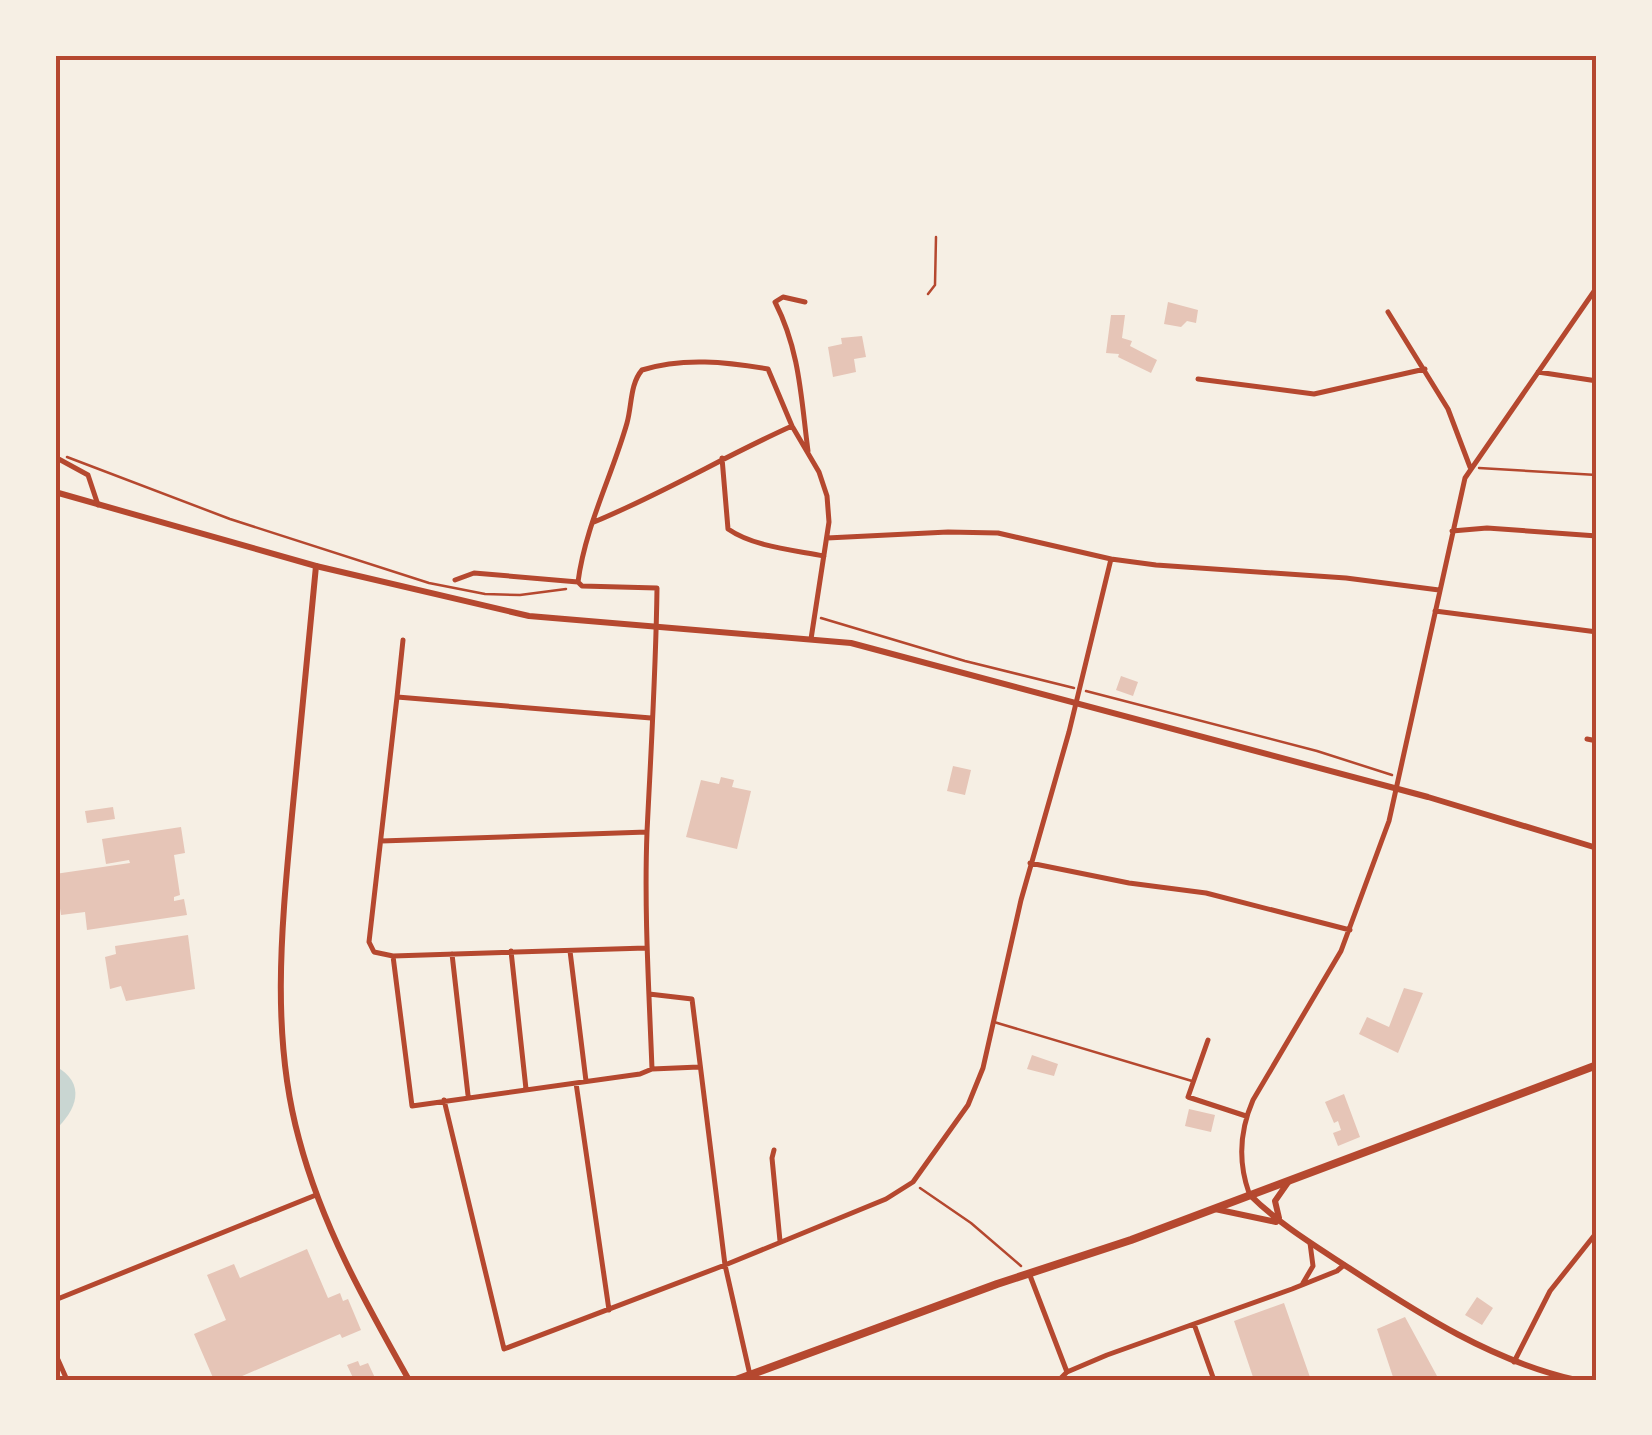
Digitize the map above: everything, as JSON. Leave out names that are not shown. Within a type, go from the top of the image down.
[{"type":"main road","points":[[55,492],[316,566],[530,616],[851,643],[1076,701],[1597,848]]},
{"type":"main road","points":[[316,566],[284,905],[280,985],[287,1081],[298,1137],[316,1196],[350,1274],[409,1380]]},
{"type":"main road","points":[[736,1380],[1597,1065]]},
{"type":"main road","points":[[1282,1224],[1275,1201],[1292,1178]]},
{"type":"main road","points":[[1248,1193],[1282,1224],[1444,1328],[1514,1362],[1576,1380]]},
{"type":"main road","points":[[1211,1209],[1282,1224]]},
{"type":"street","points":[[1248,1193],[1242,1160],[1246,1116],[1351,930],[1398,790],[1465,478],[1597,288]]},
{"type":"street","points":[[805,302],[783,297],[775,302],[794,346],[808,454]]},
{"type":"street","points":[[1388,312],[1448,409],[1470,468]]},
{"type":"street","points":[[580,584],[582,554],[627,423],[636,378],[642,370],[691,362],[768,369],[827,496],[824,556],[811,639]]},
{"type":"street","points":[[1198,378],[1314,394],[1425,369]]},
{"type":"street","points":[[1538,372],[1597,380]]},
{"type":"street","points":[[594,522],[792,426]]},
{"type":"street","points":[[59,458],[88,475],[98,505]]},
{"type":"street","points":[[722,458],[728,529],[780,548],[824,556]]},
{"type":"street","points":[[1452,530],[1487,528],[1597,536]]},
{"type":"street","points":[[826,538],[998,533],[1111,559],[1346,578],[1439,590]]},
{"type":"street","points":[[444,1100],[504,1349],[726,1265],[886,1199],[912,1183],[968,1105],[983,1068],[1030,863],[1111,559]]},
{"type":"street","points":[[455,580],[474,574],[656,588],[658,629],[651,718],[646,948],[652,1068]]},
{"type":"street","points":[[1435,611],[1597,632]]},
{"type":"street","points":[[403,640],[370,942],[374,952],[393,956],[646,948]]},
{"type":"street","points":[[397,697],[651,718]]},
{"type":"street","points":[[1587,738],[1597,740]]},
{"type":"street","points":[[380,841],[648,832]]},
{"type":"street","points":[[1030,863],[1129,883],[1206,893],[1351,930]]},
{"type":"street","points":[[511,951],[526,1089]]},
{"type":"street","points":[[570,951],[586,1081]]},
{"type":"street","points":[[452,954],[468,1096]]},
{"type":"street","points":[[393,956],[412,1106],[640,1074],[652,1068],[699,1066]]},
{"type":"street","points":[[649,994],[692,999],[726,1265],[750,1375]]},
{"type":"street","points":[[1208,1040],[1188,1097],[1246,1116]]},
{"type":"street","points":[[576,1083],[609,1310]]},
{"type":"street","points":[[774,1150],[780,1242]]},
{"type":"street","points":[[55,1300],[316,1196]]},
{"type":"street","points":[[1514,1362],[1550,1291],[1597,1232]]},
{"type":"street","points":[[1301,1286],[1312,1271],[1310,1243]]},
{"type":"street","points":[[1059,1380],[1067,1372],[1301,1286],[1344,1265]]},
{"type":"street","points":[[1029,1273],[1067,1372]]},
{"type":"street","points":[[1194,1324],[1214,1380]]},
{"type":"street","points":[[55,1352],[67,1380]]},
{"type":"lane","points":[[994,1022],[1194,1081]]},
{"type":"path","points":[[928,294],[935,284],[936,237]]},
{"type":"path","points":[[59,458],[70,456],[230,520],[429,583],[485,594],[520,594],[580,584]]},
{"type":"path","points":[[1470,468],[1597,475]]},
{"type":"path","points":[[816,616],[966,661],[1317,752],[1398,777]]},
{"type":"path","points":[[912,1183],[971,1223],[1029,1273]]},
{"type":"shaded area","points":[[55,1066],[72,1080],[75,1097],[69,1114],[55,1130]]},
{"type":"building","points":[[1168,302],[1198,310],[1196,323],[1187,321],[1181,327],[1164,324]]},
{"type":"building","points":[[1111,315],[1125,315],[1122,338],[1157,360],[1151,373],[1118,357],[1119,354],[1106,353]]},
{"type":"building","points":[[862,336],[866,357],[854,359],[856,372],[833,377],[828,347],[842,344],[841,338]]},
{"type":"building","points":[[1121,676],[1138,682],[1133,696],[1116,690]]},
{"type":"building","points":[[953,766],[971,770],[965,795],[947,791]]},
{"type":"building","points":[[721,777],[734,780],[732,787],[751,791],[737,849],[686,837],[701,780],[719,784]]},
{"type":"building","points":[[113,807],[115,819],[87,823],[85,811]]},
{"type":"building","points":[[181,827],[185,853],[174,855],[180,895],[174,901],[184,899],[187,915],[87,930],[85,912],[61,915],[55,874],[130,863],[129,860],[106,864],[102,839]]},
{"type":"building","points":[[188,935],[195,989],[126,1001],[121,986],[110,989],[105,957],[116,954],[115,946]]},
{"type":"building","points":[[1404,988],[1423,993],[1398,1053],[1359,1034],[1367,1017],[1389,1027]]},
{"type":"building","points":[[1032,1055],[1058,1064],[1054,1076],[1027,1069]]},
{"type":"building","points":[[1344,1094],[1360,1137],[1338,1146],[1333,1133],[1341,1130],[1325,1102]]},
{"type":"building","points":[[1189,1109],[1215,1115],[1211,1132],[1185,1126]]},
{"type":"building","points":[[307,1249],[328,1298],[340,1293],[343,1301],[348,1299],[361,1330],[342,1338],[340,1334],[233,1380],[214,1380],[194,1334],[226,1320],[207,1275],[234,1264],[240,1278]]},
{"type":"building","points":[[1477,1297],[1493,1308],[1482,1325],[1465,1315]]},
{"type":"building","points":[[1284,1303],[1311,1380],[1254,1380],[1234,1321]]},
{"type":"building","points":[[1405,1317],[1437,1380],[1394,1380],[1377,1329]]},
{"type":"building","points":[[358,1361],[360,1366],[368,1363],[376,1380],[354,1380],[347,1365]]}]
